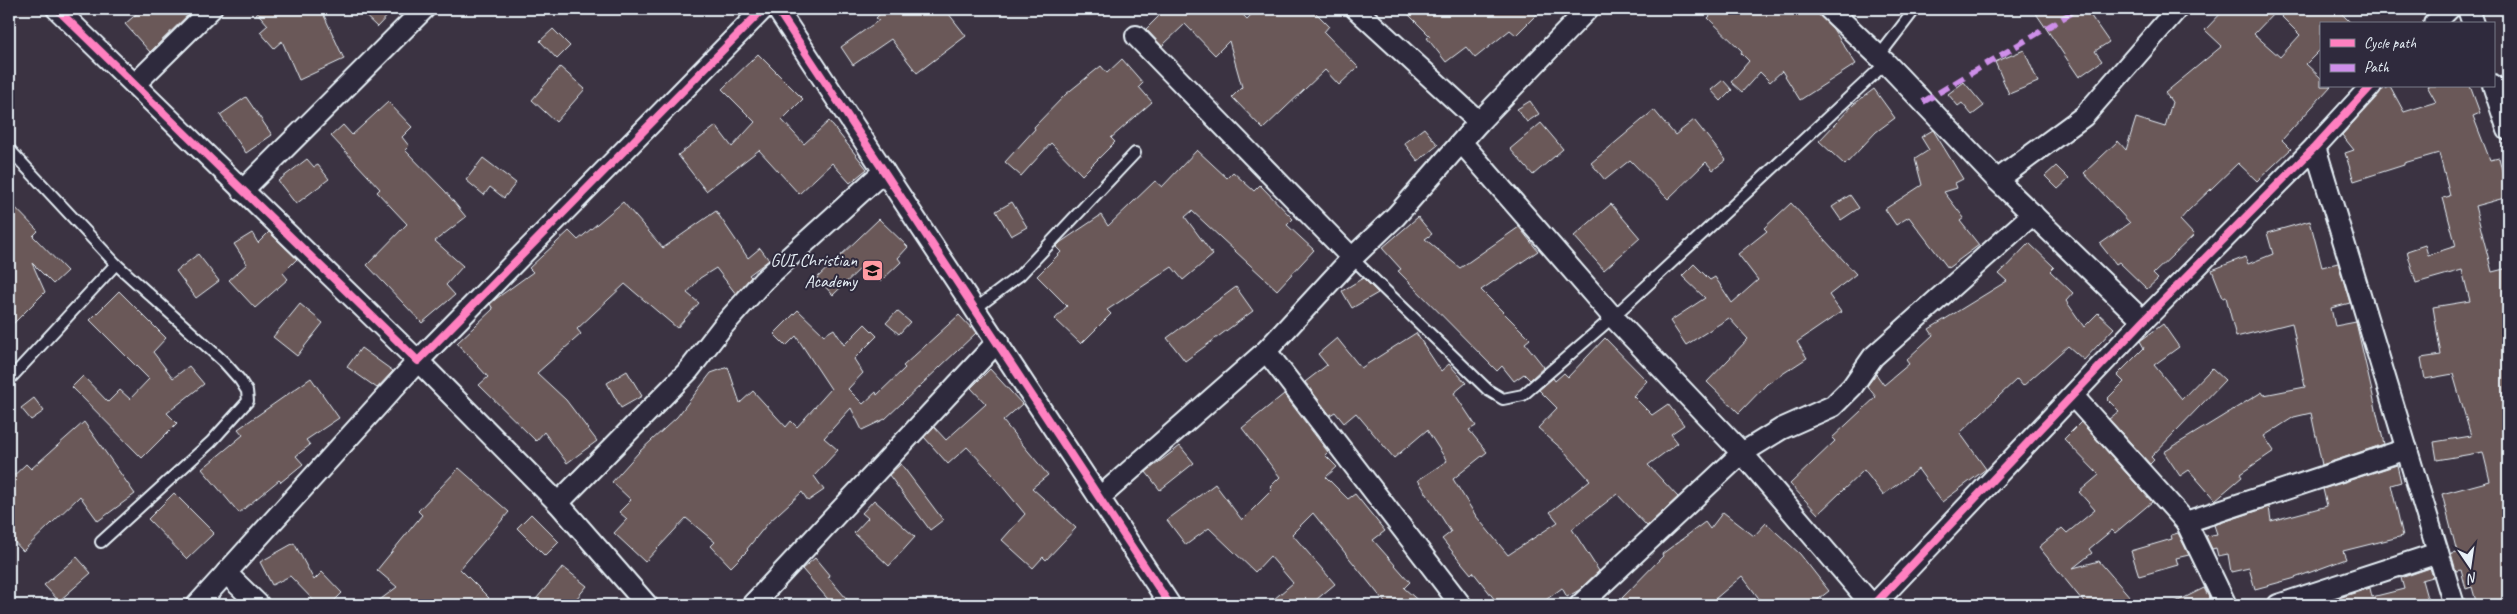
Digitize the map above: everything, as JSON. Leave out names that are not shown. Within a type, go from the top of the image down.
[{"type":"street","points":[[57,9],[418,361],[558,503],[647,605]]},
{"type":"street","points":[[135,84],[211,9]]},
{"type":"street","points":[[242,191],[424,9]]},
{"type":"street","points":[[197,605],[418,361],[763,9]]},
{"type":"street","points":[[777,9],[998,341],[1099,498],[1162,602]]},
{"type":"street","points":[[1356,9],[1479,122]]},
{"type":"street","points":[[1829,9],[1882,59],[1997,180],[2143,321]]},
{"type":"street","points":[[1997,180],[2084,116],[2177,9]]},
{"type":"street","points":[[2436,22],[2449,9]]},
{"type":"street","points":[[2468,9],[2472,22]]},
{"type":"street","points":[[1099,498],[1266,351],[1352,258],[1396,216],[1582,10]]},
{"type":"street","points":[[1136,36],[1352,258]]},
{"type":"street","points":[[1462,144],[1614,317],[1742,453],[1873,605],[2143,321],[2315,147],[2369,88]]},
{"type":"street","points":[[2494,88],[2508,130]]},
{"type":"street","points":[[2315,147],[2454,605]]},
{"type":"street","points":[[558,503],[689,370],[763,281],[884,171]]},
{"type":"street","points":[[1580,605],[1742,453],[1780,428],[1833,406],[1852,387],[1873,357],[2032,214]]},
{"type":"street","points":[[752,605],[998,341]]},
{"type":"street","points":[[1266,351],[1460,605]]},
{"type":"street","points":[[2073,396],[2186,522],[2226,605]]},
{"type":"street","points":[[2186,522],[2406,449]]},
{"type":"street","points":[[2278,605],[2438,553]]},
{"type":"street","points":[[226,573],[259,605]]},
{"type":"lane","points":[[1352,258],[1488,390],[1503,399],[1523,395],[1614,317],[1882,59],[1915,9]]},
{"type":"lane","points":[[9,149],[116,264],[224,362],[247,391],[248,401],[211,442],[101,542]]},
{"type":"lane","points":[[975,309],[1020,275],[1135,153]]},
{"type":"lane","points":[[9,380],[116,264]]},
{"type":"building","points":[[142,9],[194,9],[150,52],[125,24]]},
{"type":"building","points":[[254,9],[321,9],[344,59],[299,80],[282,41],[274,48],[260,32],[268,25]]},
{"type":"building","points":[[358,9],[394,9],[377,27]]},
{"type":"building","points":[[885,9],[945,9],[966,36],[917,73],[891,39],[853,65],[841,47],[879,20],[876,18]]},
{"type":"building","points":[[1166,9],[1237,9],[1247,19],[1257,9],[1312,9],[1329,26],[1324,32],[1358,67],[1339,85],[1325,70],[1263,129],[1232,97],[1242,87],[1229,41],[1215,55],[1185,24],[1162,46],[1146,29]]},
{"type":"building","points":[[1403,9],[1542,9],[1516,35],[1510,30],[1475,58],[1466,47],[1446,62],[1427,38],[1430,36]]},
{"type":"building","points":[[1717,9],[1817,9],[1856,64],[1800,100],[1782,71],[1770,82],[1760,72],[1742,92],[1731,82],[1749,61],[1741,53],[1742,51],[1708,18]]},
{"type":"building","points":[[2033,9],[2086,9],[2109,42],[2095,51],[2102,61],[2079,77]]},
{"type":"building","points":[[2225,9],[2337,9],[2350,22],[2320,22],[2320,50],[2306,64],[2320,77],[2320,88],[2329,88],[2282,140],[2291,149],[2257,181],[2238,163],[2187,212],[2180,220],[2194,235],[2153,274],[2158,279],[2147,289],[2119,262],[2116,264],[2100,244],[2130,223],[2084,173],[2118,141],[2126,150],[2136,118],[2165,127],[2172,102],[2165,93],[2222,46],[2205,30]],"holes":[[[2276,11],[2300,35],[2280,57],[2254,34]]]},
{"type":"building","points":[[553,29],[570,46],[557,59],[540,41]]},
{"type":"building","points":[[2024,50],[2038,82],[2009,94],[1995,62]]},
{"type":"building","points":[[758,54],[803,99],[782,120],[804,144],[829,121],[867,169],[850,183],[832,163],[799,194],[759,150],[706,191],[678,155],[716,126],[732,147],[755,122],[722,89]]},
{"type":"building","points":[[1122,59],[1143,83],[1139,87],[1152,102],[1111,138],[1115,142],[1082,175],[1051,143],[1021,176],[1005,162],[1035,129],[1034,127],[1066,94],[1101,66],[1107,73]]},
{"type":"building","points":[[560,67],[585,89],[556,122],[532,100]]},
{"type":"building","points":[[1723,80],[1732,90],[1721,101],[1711,90]]},
{"type":"building","points":[[1964,82],[1984,106],[1972,115],[1962,103],[1958,106],[1948,94]]},
{"type":"building","points":[[2391,88],[2404,112],[2436,102],[2428,88],[2471,88],[2480,113],[2473,116],[2490,160],[2499,158],[2508,194],[2508,197],[2475,206],[2492,272],[2508,268],[2508,605],[2477,605],[2472,587],[2466,589],[2461,570],[2456,571],[2451,553],[2457,552],[2442,494],[2490,481],[2483,452],[2437,460],[2434,442],[2471,436],[2453,374],[2425,379],[2421,358],[2441,355],[2433,307],[2470,301],[2462,270],[2416,283],[2407,251],[2425,245],[2428,255],[2456,246],[2443,198],[2450,196],[2439,153],[2354,181],[2345,153],[2354,150],[2342,135],[2381,91]]},
{"type":"building","points":[[1874,89],[1895,118],[1876,132],[1845,165],[1819,141],[1854,104]]},
{"type":"building","points":[[246,97],[272,135],[246,153],[220,115]]},
{"type":"building","points":[[1530,101],[1539,114],[1527,122],[1517,109]]},
{"type":"building","points":[[388,102],[412,127],[402,137],[409,146],[405,150],[445,191],[466,217],[435,241],[463,266],[446,285],[455,295],[422,323],[367,265],[407,224],[377,192],[380,189],[331,136],[343,125],[352,135]]},
{"type":"building","points":[[1654,110],[1675,135],[1694,120],[1726,160],[1713,170],[1706,162],[1668,199],[1630,160],[1605,180],[1591,163]]},
{"type":"building","points":[[1541,123],[1563,149],[1533,175],[1510,149]]},
{"type":"building","points":[[1424,128],[1438,145],[1418,161],[1404,143]]},
{"type":"building","points":[[1933,130],[1963,179],[1955,183],[1957,188],[1944,192],[1964,218],[1960,221],[1979,245],[1948,268],[1909,217],[1896,225],[1885,209],[1922,185],[1915,159],[1929,150],[1921,137]]},
{"type":"building","points":[[1197,150],[1227,178],[1233,172],[1254,191],[1260,185],[1293,219],[1287,225],[1314,250],[1277,290],[1192,211],[1185,217],[1213,255],[1183,280],[1172,267],[1107,310],[1111,314],[1081,344],[1055,319],[1067,306],[1037,276],[1061,252],[1056,247],[1061,242],[1101,215],[1108,226],[1155,181],[1162,187]]},
{"type":"building","points":[[483,158],[516,183],[504,198],[490,187],[484,195],[466,180]]},
{"type":"building","points":[[307,159],[314,167],[318,165],[329,179],[296,204],[278,181]]},
{"type":"building","points":[[2056,166],[2069,179],[2058,189],[2045,176]]},
{"type":"building","points":[[1850,195],[1859,208],[1841,220],[1832,207]]},
{"type":"building","points":[[9,201],[38,231],[33,236],[67,271],[53,284],[32,263],[45,292],[9,328]]},
{"type":"building","points":[[623,202],[663,248],[716,211],[748,258],[760,248],[769,260],[749,275],[751,277],[736,294],[716,268],[700,278],[687,293],[699,303],[677,328],[625,284],[577,329],[581,334],[537,373],[566,400],[597,441],[567,463],[544,432],[536,441],[479,385],[488,377],[457,343],[493,309],[490,304],[533,272],[529,268],[569,231],[578,240]]},
{"type":"building","points":[[1012,202],[1027,227],[1011,236],[996,211]]},
{"type":"building","points":[[1791,203],[1856,274],[1829,295],[1841,312],[1797,342],[1807,358],[1767,384],[1739,413],[1707,382],[1748,339],[1729,318],[1686,345],[1670,321],[1705,298],[1682,276],[1694,264],[1710,280],[1715,277],[1732,303],[1758,280],[1738,254],[1767,231],[1764,228]]},
{"type":"building","points":[[1611,204],[1640,238],[1604,270],[1574,236]]},
{"type":"building","points":[[1418,217],[1432,234],[1425,239],[1460,268],[1519,227],[1538,251],[1481,290],[1530,339],[1525,343],[1544,367],[1530,380],[1524,374],[1514,381],[1502,366],[1497,371],[1398,271],[1401,269],[1382,248]]},
{"type":"building","points":[[879,219],[908,247],[898,258],[901,262],[881,281],[865,264],[833,295],[817,278]]},
{"type":"building","points":[[2310,221],[2322,267],[2338,263],[2350,303],[2331,308],[2335,326],[2356,322],[2384,444],[2322,465],[2311,413],[2294,417],[2264,436],[2274,451],[2240,474],[2242,477],[2215,500],[2189,470],[2180,476],[2164,452],[2262,392],[2264,395],[2305,387],[2292,323],[2236,337],[2226,297],[2223,298],[2212,270],[2245,257],[2248,264],[2273,254],[2267,233]]},
{"type":"building","points":[[269,232],[297,259],[283,273],[288,279],[255,308],[229,280],[247,264],[234,244],[252,233],[258,243]]},
{"type":"building","points":[[2029,243],[2054,267],[2050,271],[2073,293],[2066,301],[2084,327],[2098,313],[2114,328],[2084,360],[2068,346],[2023,386],[2017,379],[1960,433],[1986,469],[1942,502],[1918,469],[1883,495],[1864,470],[1818,514],[1790,484],[1835,441],[1832,438],[1876,397],[1867,386],[1876,374],[1884,385],[1909,364],[1906,360],[1933,335],[1929,329],[2007,281],[1999,274]]},
{"type":"building","points":[[198,254],[219,281],[196,298],[176,271]]},
{"type":"building","points":[[1363,278],[1378,293],[1352,308],[1342,291]]},
{"type":"building","points":[[1236,287],[1253,311],[1185,361],[1167,338]]},
{"type":"building","points":[[119,291],[166,338],[153,352],[173,378],[189,366],[204,384],[167,413],[177,423],[142,458],[72,387],[83,376],[108,402],[120,390],[130,399],[149,379],[90,320]]},
{"type":"building","points":[[300,304],[323,323],[297,356],[273,337]]},
{"type":"building","points":[[798,310],[824,335],[834,329],[844,345],[865,324],[877,336],[854,359],[863,373],[848,389],[863,404],[876,392],[877,395],[905,368],[903,366],[959,315],[976,333],[885,419],[862,430],[851,408],[824,438],[838,450],[814,476],[824,490],[808,501],[802,492],[768,523],[748,550],[731,567],[711,546],[715,542],[686,518],[645,562],[614,533],[627,519],[619,512],[631,500],[612,482],[639,452],[677,417],[711,373],[728,367],[740,403],[753,391],[786,427],[791,421],[797,427],[831,389],[796,336],[786,346],[774,334]]},
{"type":"building","points":[[897,311],[910,322],[899,334],[886,323]]},
{"type":"building","points":[[2163,324],[2179,347],[2154,365],[2182,399],[2212,368],[2225,380],[2151,457],[2154,460],[2150,464],[2109,419],[2119,411],[2107,399],[2124,382],[2117,375],[2144,348],[2140,341]]},
{"type":"building","points":[[1416,333],[1441,371],[1449,364],[1466,383],[1454,393],[1476,426],[1469,430],[1487,452],[1453,479],[1476,516],[1508,555],[1558,522],[1550,512],[1590,480],[1564,451],[1538,428],[1557,408],[1539,390],[1553,378],[1555,381],[1564,373],[1568,377],[1605,338],[1647,381],[1633,396],[1652,415],[1668,404],[1684,425],[1671,434],[1678,443],[1648,465],[1678,497],[1647,526],[1617,494],[1572,529],[1599,571],[1579,590],[1567,597],[1562,588],[1539,605],[1499,605],[1473,572],[1471,574],[1442,539],[1451,532],[1418,480],[1447,461],[1427,430],[1394,458],[1356,413],[1344,423],[1335,412],[1330,415],[1305,382],[1327,365],[1318,354],[1337,338],[1361,368]]},
{"type":"building","points":[[361,348],[393,371],[377,388],[347,367]]},
{"type":"building","points":[[990,369],[1022,404],[1003,421],[1048,475],[1032,488],[1076,528],[1046,560],[1043,557],[1033,568],[1002,540],[1025,514],[988,469],[967,447],[948,464],[924,437],[934,427],[946,440],[986,404],[971,388]]},
{"type":"building","points":[[627,371],[642,396],[621,408],[607,383]]},
{"type":"building","points":[[311,378],[339,418],[306,440],[310,445],[296,456],[303,464],[281,482],[279,480],[239,513],[202,469],[243,435],[238,429]]},
{"type":"building","points":[[1284,394],[1328,452],[1325,455],[1337,467],[1326,477],[1348,499],[1355,494],[1385,531],[1373,540],[1410,582],[1404,588],[1423,605],[1387,605],[1313,513],[1292,534],[1335,584],[1310,605],[1267,605],[1293,583],[1270,556],[1255,572],[1209,528],[1186,545],[1167,520],[1215,484],[1242,520],[1272,490],[1270,487],[1280,477],[1242,428]]},
{"type":"building","points":[[34,398],[44,411],[31,420],[21,408]]},
{"type":"building","points":[[84,422],[135,494],[98,521],[80,496],[23,551],[9,536],[9,480],[26,464],[31,469]]},
{"type":"building","points":[[2081,422],[2152,502],[2115,533],[2112,530],[2089,549],[2092,553],[2073,568],[2099,561],[2137,605],[2086,605],[2039,547],[2062,528],[2067,533],[2095,510],[2079,492],[2099,475],[2064,439]]},
{"type":"building","points":[[1180,446],[1194,463],[1160,490],[1146,472]]},
{"type":"building","points":[[901,464],[943,520],[930,530],[889,475]]},
{"type":"building","points":[[2397,465],[2401,482],[2391,485],[2403,536],[2343,551],[2346,559],[2292,579],[2255,589],[2249,568],[2231,572],[2228,554],[2218,556],[2216,548],[2212,549],[2206,536],[2217,534],[2214,525],[2269,507],[2271,521],[2327,506],[2323,489]]},
{"type":"building","points":[[459,468],[509,512],[460,569],[489,598],[482,605],[373,605],[397,587],[377,570],[422,515],[418,511]]},
{"type":"building","points":[[174,493],[214,533],[187,559],[148,519]]},
{"type":"building","points":[[874,500],[915,537],[889,566],[854,533],[868,518],[862,513]]},
{"type":"building","points":[[1723,512],[1754,536],[1766,523],[1800,554],[1829,591],[1811,605],[1764,605],[1742,576],[1708,605],[1629,605],[1622,598],[1663,556],[1662,554],[1705,522],[1710,529]]},
{"type":"building","points":[[531,514],[559,542],[545,556],[517,528]]},
{"type":"building","points":[[2178,533],[2189,555],[2176,558],[2178,565],[2139,576],[2131,551],[2172,539],[2171,535]]},
{"type":"building","points":[[294,543],[314,580],[322,572],[342,593],[330,605],[318,605],[290,576],[272,585],[260,562]]},
{"type":"building","points":[[77,557],[91,573],[59,601],[44,585]]},
{"type":"building","points":[[815,558],[830,576],[828,577],[852,605],[833,605],[802,569]]},
{"type":"building","points":[[563,567],[587,586],[571,605],[531,605]]},
{"type":"building","points":[[2430,568],[2433,577],[2422,580],[2429,605],[2338,605],[2336,599],[2370,588],[2372,597],[2404,589],[2401,578]]},
{"type":"building","points":[[2204,588],[2213,605],[2170,605]]},
{"type":"marked path","points":[[1923,102],[2078,9]]},
{"type":"cycle path","points":[[57,9],[418,361],[763,9]]},
{"type":"cycle path","points":[[777,9],[1170,605]]},
{"type":"cycle path","points":[[1874,605],[2143,321],[2315,147],[2369,88]]},
{"type":"place","name":"GUI Christian Academy","points":[[873,270]]}]
